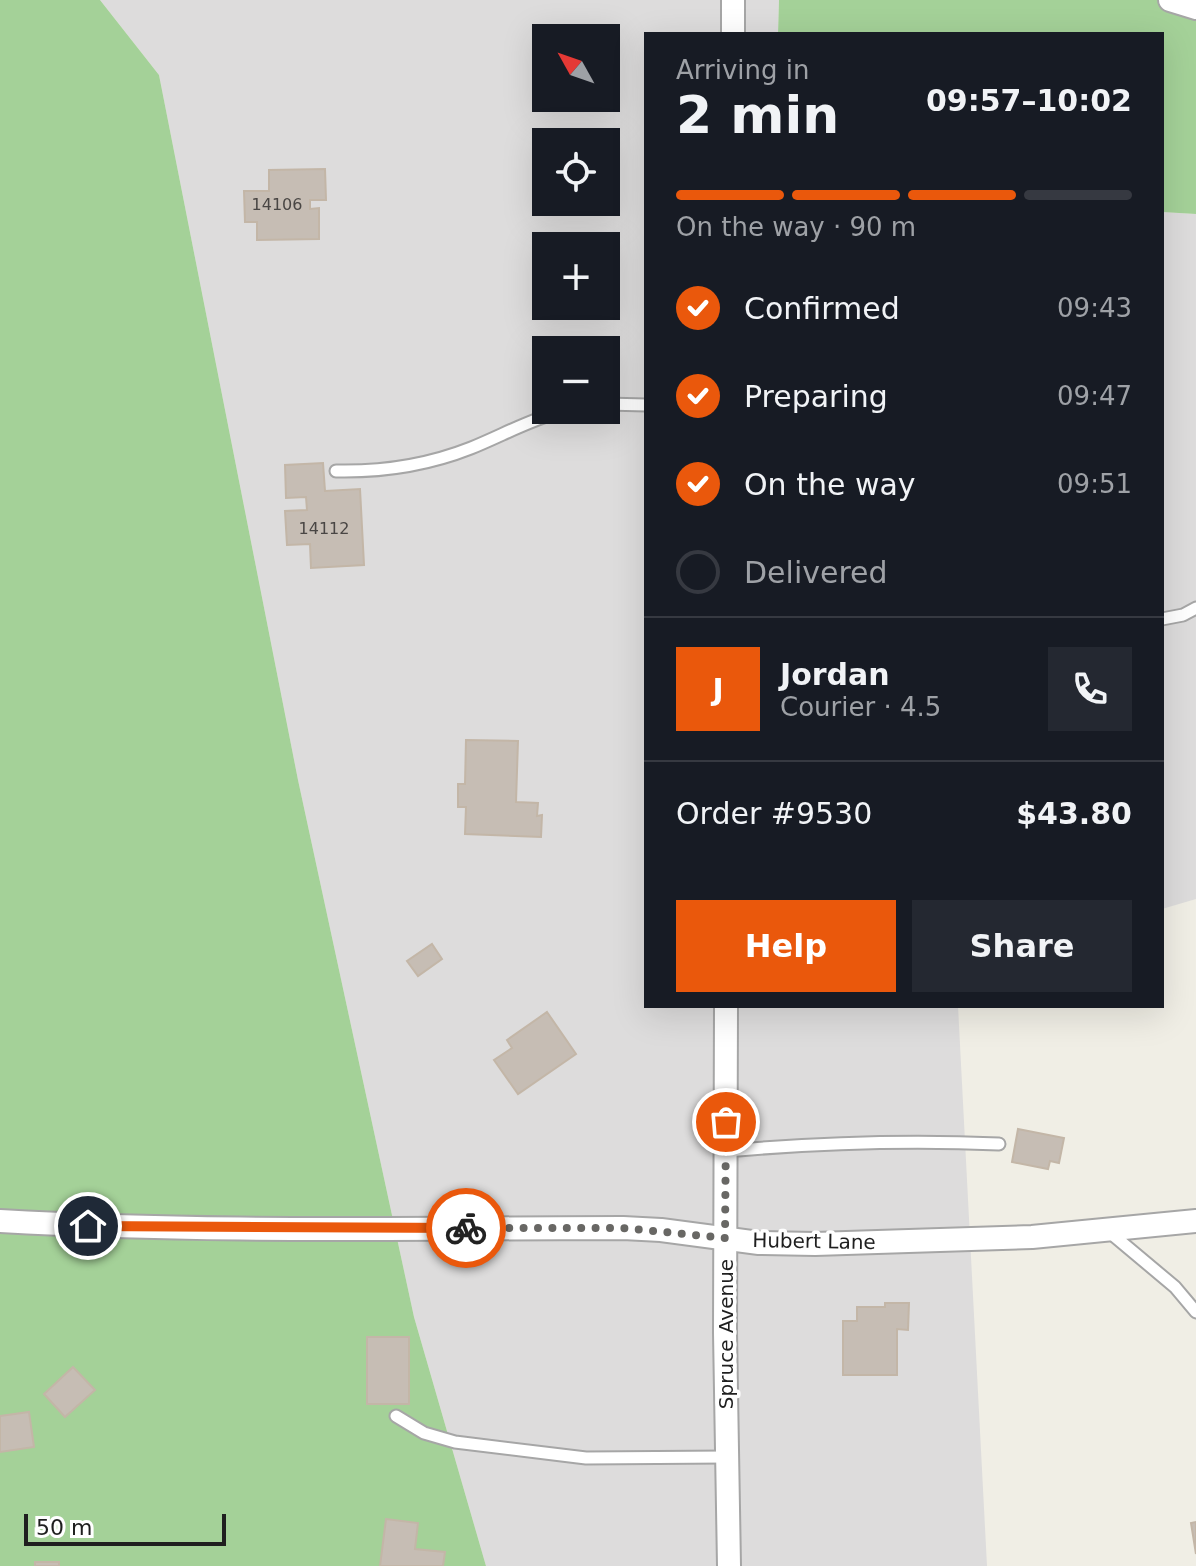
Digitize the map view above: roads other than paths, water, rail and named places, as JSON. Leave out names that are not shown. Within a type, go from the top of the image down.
[{"type":"street","points":[[733,0],[733,32]]},
{"type":"street","points":[[1170,0],[1196,8]]},
{"type":"street","name":"Spruce Avenue","points":[[726,1008],[729,1566]]},
{"type":"street","name":"Hubert Lane","points":[[0,1221],[88,1226],[337,1229],[623,1228],[759,1243],[815,1244],[1032,1237],[1196,1221]]},
{"type":"lane","points":[[620,404],[644,405]]},
{"type":"lane","points":[[336,471],[397,468],[432,461],[473,447],[532,419]]},
{"type":"lane","points":[[1164,619],[1183,615],[1196,608]]},
{"type":"lane","points":[[726,1151],[823,1142],[921,1140],[999,1144]]},
{"type":"lane","points":[[1107,1230],[1175,1287],[1196,1312]]},
{"type":"lane","points":[[396,1416],[424,1433],[455,1442],[586,1458],[727,1457]]}]
